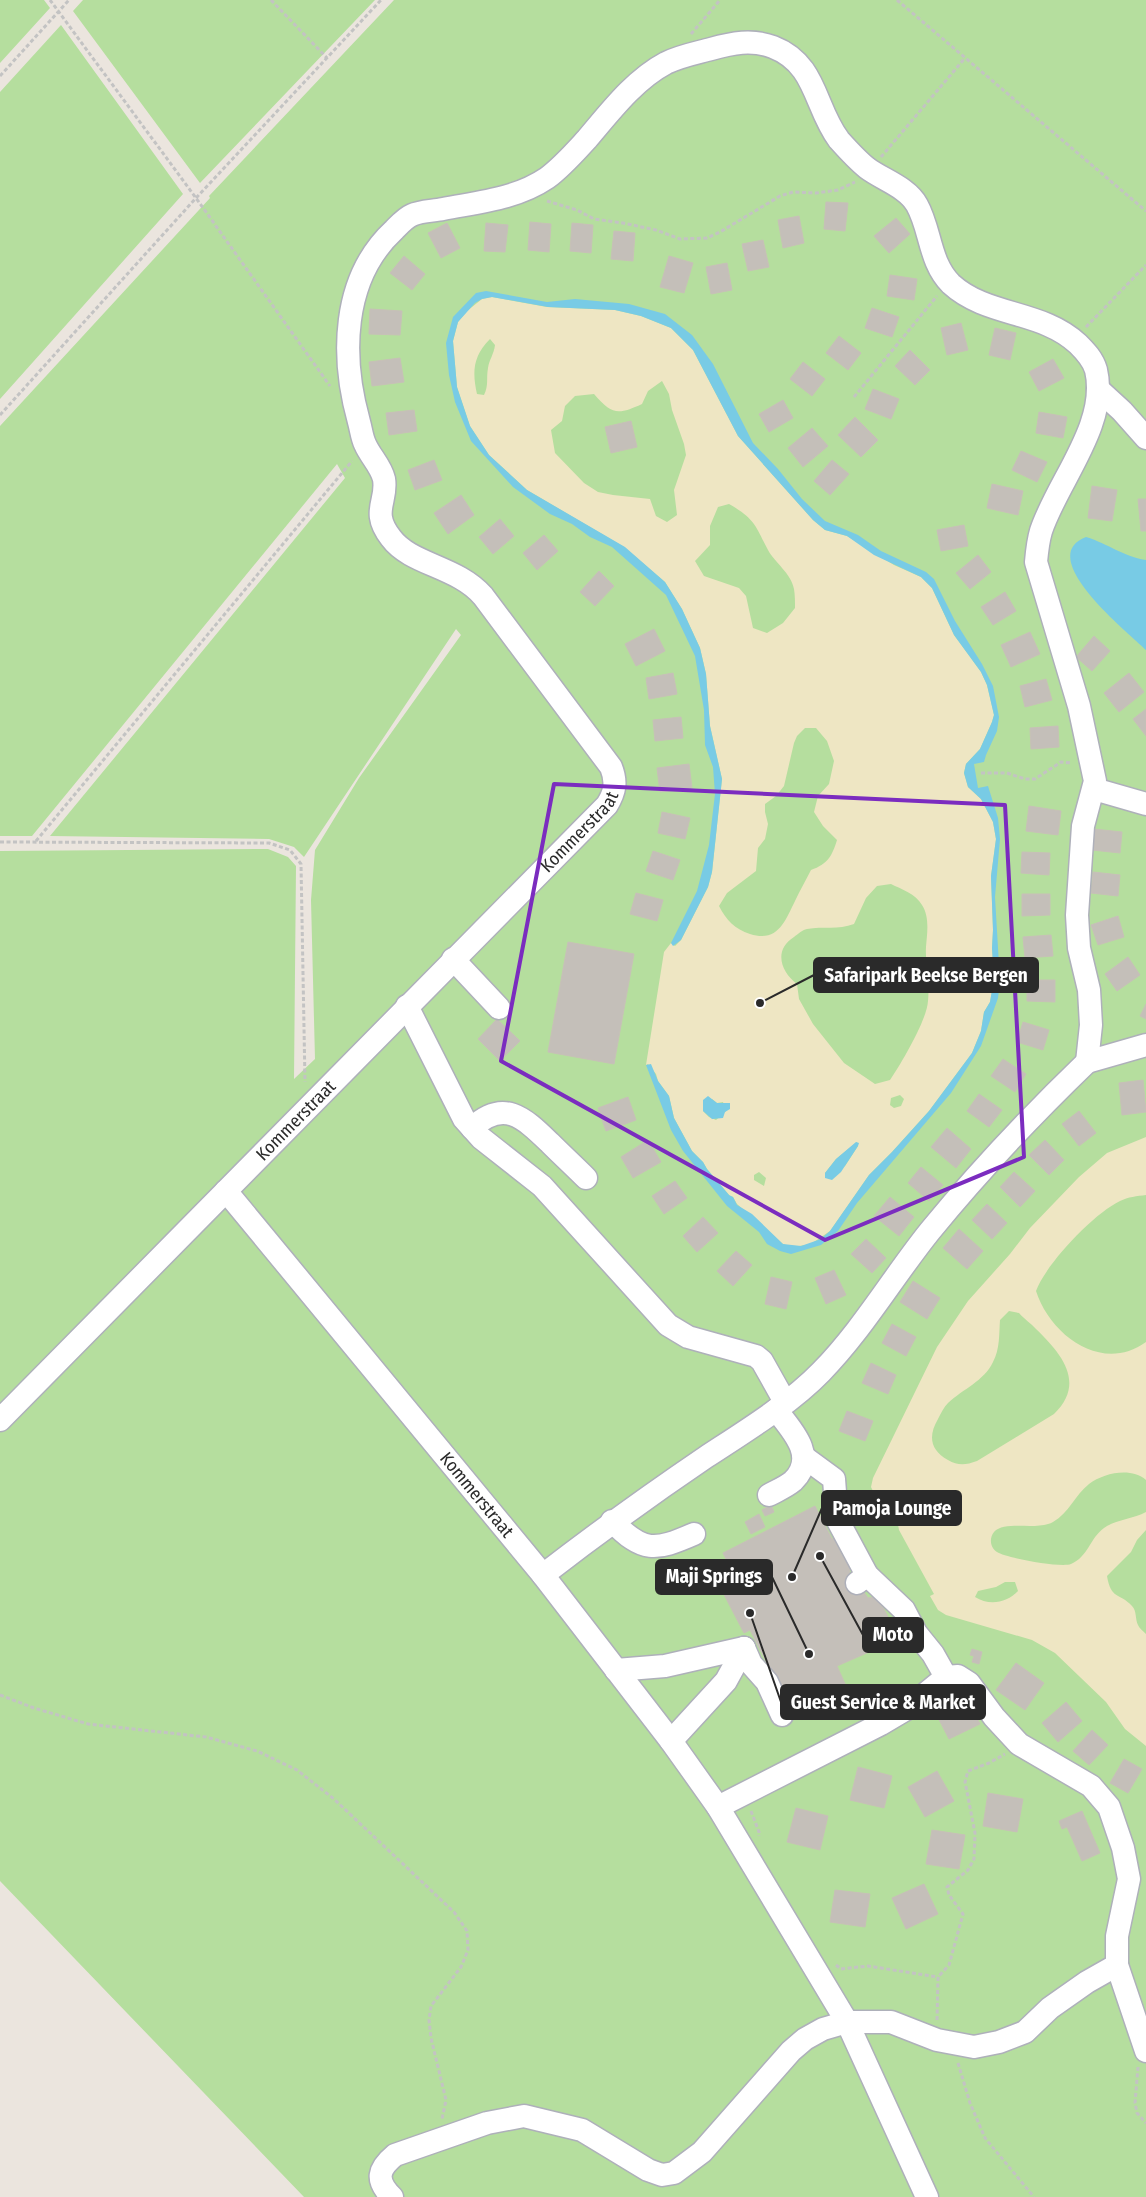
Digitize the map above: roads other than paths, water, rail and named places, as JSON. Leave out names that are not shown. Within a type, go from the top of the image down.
[{"type":"street","name":"Kommerstraat","points":[[0,1420],[607,805],[614,793],[614,775],[611,767],[475,587],[459,576],[405,552],[393,542],[384,528],[379,508],[384,486],[383,474],[365,445],[353,403],[349,379],[347,334],[354,297],[374,254],[384,239],[412,215],[523,192],[549,176],[577,150],[628,93],[664,64],[687,55],[738,42],[754,42],[772,46],[790,56],[802,68],[813,84],[823,114],[836,136],[852,155],[870,170],[903,190],[916,203],[932,252],[949,282],[978,302],[1040,320],[1060,329],[1093,361],[1098,389]]},
{"type":"street","points":[[1098,389],[1122,411],[1146,438]]},
{"type":"street","points":[[1087,1062],[1091,1024],[1089,990],[1079,948],[1077,915],[1083,826],[1096,781],[1079,706],[1036,562],[1042,527],[1084,444],[1096,405],[1098,389]]},
{"type":"street","points":[[1094,789],[1146,804]]},
{"type":"street","points":[[454,959],[499,1008]]},
{"type":"street","points":[[407,1006],[457,1109],[480,1138],[542,1186],[668,1325],[688,1337],[756,1356],[762,1361],[780,1406],[797,1436],[804,1457],[800,1474],[791,1483],[769,1495]]},
{"type":"street","points":[[543,1575],[612,1521],[780,1406],[820,1373],[840,1352],[931,1230],[1037,1111],[1087,1062],[1146,1045]]},
{"type":"street","points":[[472,1128],[483,1118],[499,1113],[510,1114],[527,1121],[586,1178]]},
{"type":"street","name":"Kommerstraat","points":[[226,1191],[543,1575],[671,1742],[718,1807],[728,1841],[786,1937],[847,2022],[928,2197]]},
{"type":"street","points":[[804,1457],[834,1479],[837,1519],[862,1579],[904,1610],[916,1633],[933,1654],[946,1677]]},
{"type":"street","points":[[612,1521],[628,1538],[648,1547],[670,1544],[694,1534]]},
{"type":"street","points":[[616,1670],[665,1666],[744,1648]]},
{"type":"street","points":[[744,1648],[751,1664],[767,1682],[782,1715]]},
{"type":"street","points":[[671,1742],[726,1681],[744,1648]]},
{"type":"street","points":[[718,1807],[881,1724],[908,1708],[946,1677],[958,1676],[969,1683],[994,1717],[1019,1744],[1091,1786],[1109,1807],[1123,1848],[1129,1879],[1117,1936],[1117,1965],[1143,2055]]},
{"type":"street","points":[[392,2197],[381,2181],[381,2170],[386,2162],[395,2155],[487,2123],[524,2116],[582,2130],[648,2170],[662,2175],[674,2173],[702,2152],[791,2051],[805,2039],[823,2029],[847,2022],[891,2022],[937,2040],[974,2047],[999,2042],[1026,2032],[1050,2008],[1087,1982],[1117,1965]]},
{"type":"water","points":[[486,291],[547,302],[575,299],[629,304],[665,314],[692,335],[713,364],[753,443],[778,469],[802,499],[825,521],[858,535],[881,551],[926,572],[934,579],[955,621],[982,664],[993,686],[999,717],[997,731],[984,762],[974,764],[978,788],[988,786],[998,818],[1000,839],[995,897],[1000,982],[998,998],[981,1046],[951,1093],[857,1203],[838,1231],[821,1245],[791,1254],[780,1251],[767,1244],[759,1232],[727,1206],[683,1151],[671,1130],[646,1065],[651,1064],[658,1081],[669,1096],[674,1118],[692,1151],[729,1195],[733,1197],[737,1205],[752,1214],[783,1244],[801,1246],[821,1239],[830,1231],[869,1175],[929,1111],[972,1053],[981,1031],[984,1012],[990,1002],[994,979],[991,876],[996,839],[993,822],[981,799],[968,787],[964,773],[966,764],[980,749],[994,715],[987,685],[981,672],[954,635],[932,588],[921,577],[874,555],[847,536],[825,530],[813,520],[738,436],[693,350],[671,328],[641,316],[615,310],[548,307],[492,297],[475,303],[458,322],[453,341],[457,387],[470,426],[489,455],[527,490],[625,547],[665,582],[682,609],[700,648],[706,674],[710,726],[722,779],[712,872],[708,887],[681,940],[673,946],[671,943],[697,891],[709,845],[715,794],[713,767],[705,745],[704,710],[695,656],[666,595],[612,547],[590,537],[572,524],[550,514],[513,487],[471,441],[455,402],[449,375],[446,343],[453,317],[476,293]]},
{"type":"water","points":[[1086,537],[1130,556],[1146,560],[1146,650],[1106,612],[1077,577],[1071,561],[1073,547]]},
{"type":"water","points":[[708,1096],[717,1103],[730,1103],[730,1109],[725,1112],[723,1118],[712,1119],[703,1111],[703,1100]]},
{"type":"water","points":[[856,1142],[859,1143],[858,1146],[841,1172],[832,1180],[825,1178],[825,1173],[836,1159]]},
{"type":"place","name":"Safaripark Beekse Bergen","points":[[760,1003]]},
{"type":"place","name":"Moto","points":[[820,1556]]},
{"type":"place","name":"Pamoja Lounge","points":[[792,1577]]},
{"type":"place","name":"Guest Service & Market","points":[[750,1613]]},
{"type":"place","name":"Maji Springs","points":[[809,1654]]}]
